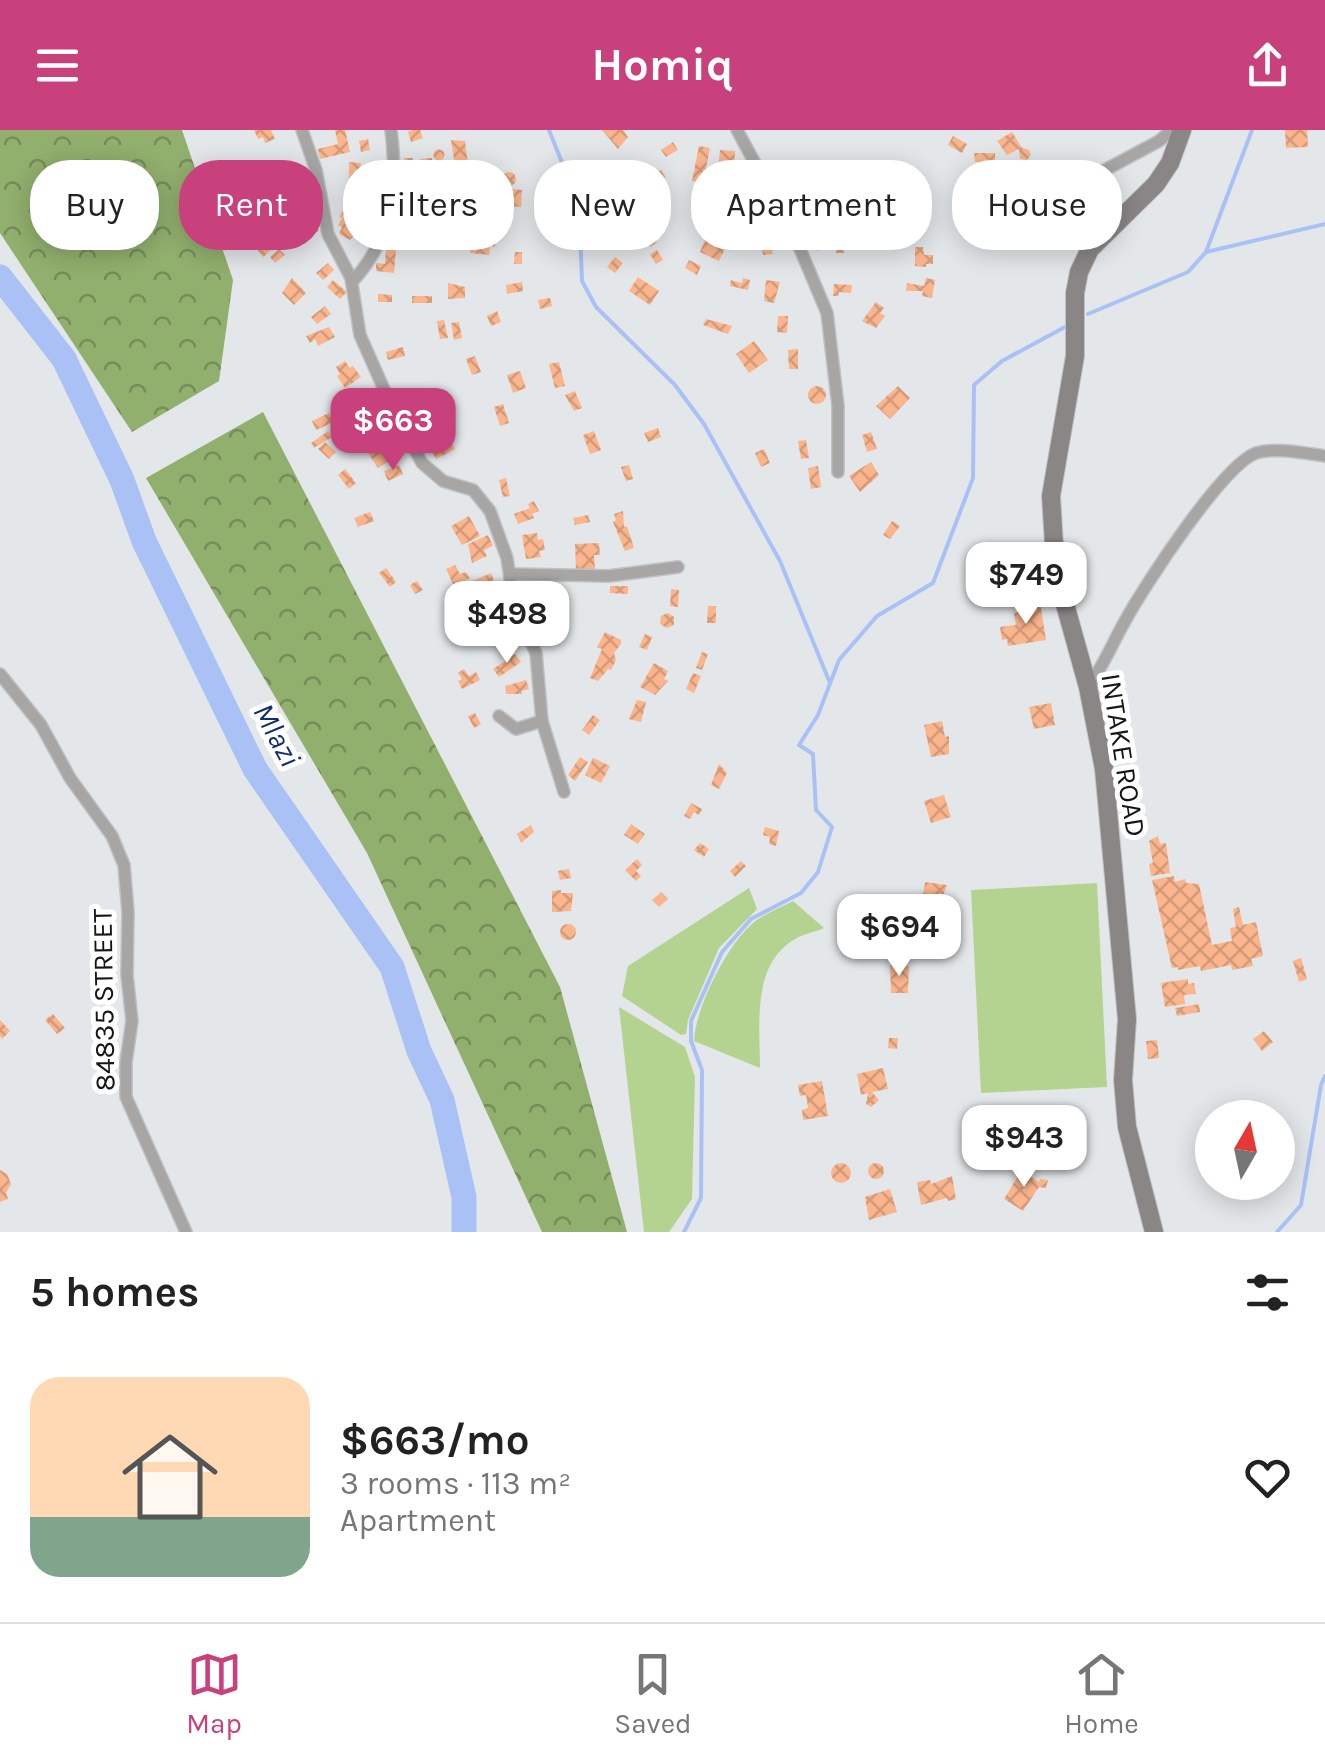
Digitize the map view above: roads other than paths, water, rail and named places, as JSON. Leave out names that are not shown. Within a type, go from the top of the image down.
[{"type":"street","points":[[302,130],[316,170],[328,234],[352,282],[366,354],[422,463],[442,481],[469,488],[481,496],[490,511],[523,625],[536,654],[542,721],[564,792]]},
{"type":"street","points":[[352,282],[374,254],[396,191],[391,130]]},
{"type":"street","points":[[737,130],[790,227],[827,314],[838,406],[838,472]]},
{"type":"street","points":[[1122,161],[1172,130]]},
{"type":"street","name":"INTAKE ROAD","points":[[1154,1232],[1127,1128],[1127,1020],[1104,769],[1064,596],[1054,544],[1051,496],[1075,356],[1076,282],[1090,248],[1156,184],[1170,163],[1182,130]]},
{"type":"street","points":[[1088,688],[1108,660],[1126,620],[1186,529],[1242,460],[1265,451],[1325,456]]},
{"type":"street","points":[[511,574],[609,576],[678,567]]},
{"type":"street","name":"84835 STREET","points":[[0,674],[41,725],[70,778],[112,836],[124,865],[132,1020],[126,1097],[186,1232]]},
{"type":"street","points":[[499,716],[516,729],[542,721]]},
{"type":"waterway","points":[[549,130],[579,205],[582,281],[596,307],[675,385],[704,424],[780,561],[830,683]]},
{"type":"waterway","points":[[1206,252],[1252,130]]},
{"type":"waterway","points":[[1088,314],[1188,272],[1206,252],[1325,224]]},
{"type":"waterway","name":"Mlazi","points":[[0,277],[64,359],[122,480],[144,541],[255,769],[392,967],[419,1051],[442,1100],[464,1197],[464,1232]]},
{"type":"waterway","points":[[684,1232],[701,1198],[702,1070],[691,1041],[691,1021],[722,952],[751,919],[801,893],[818,872],[832,827],[816,810],[813,754],[799,745],[818,715],[839,660],[877,616],[933,583],[973,478],[974,385],[1002,361],[1065,327]]},
{"type":"waterway","points":[[1277,1232],[1301,1205],[1325,1076]]}]
